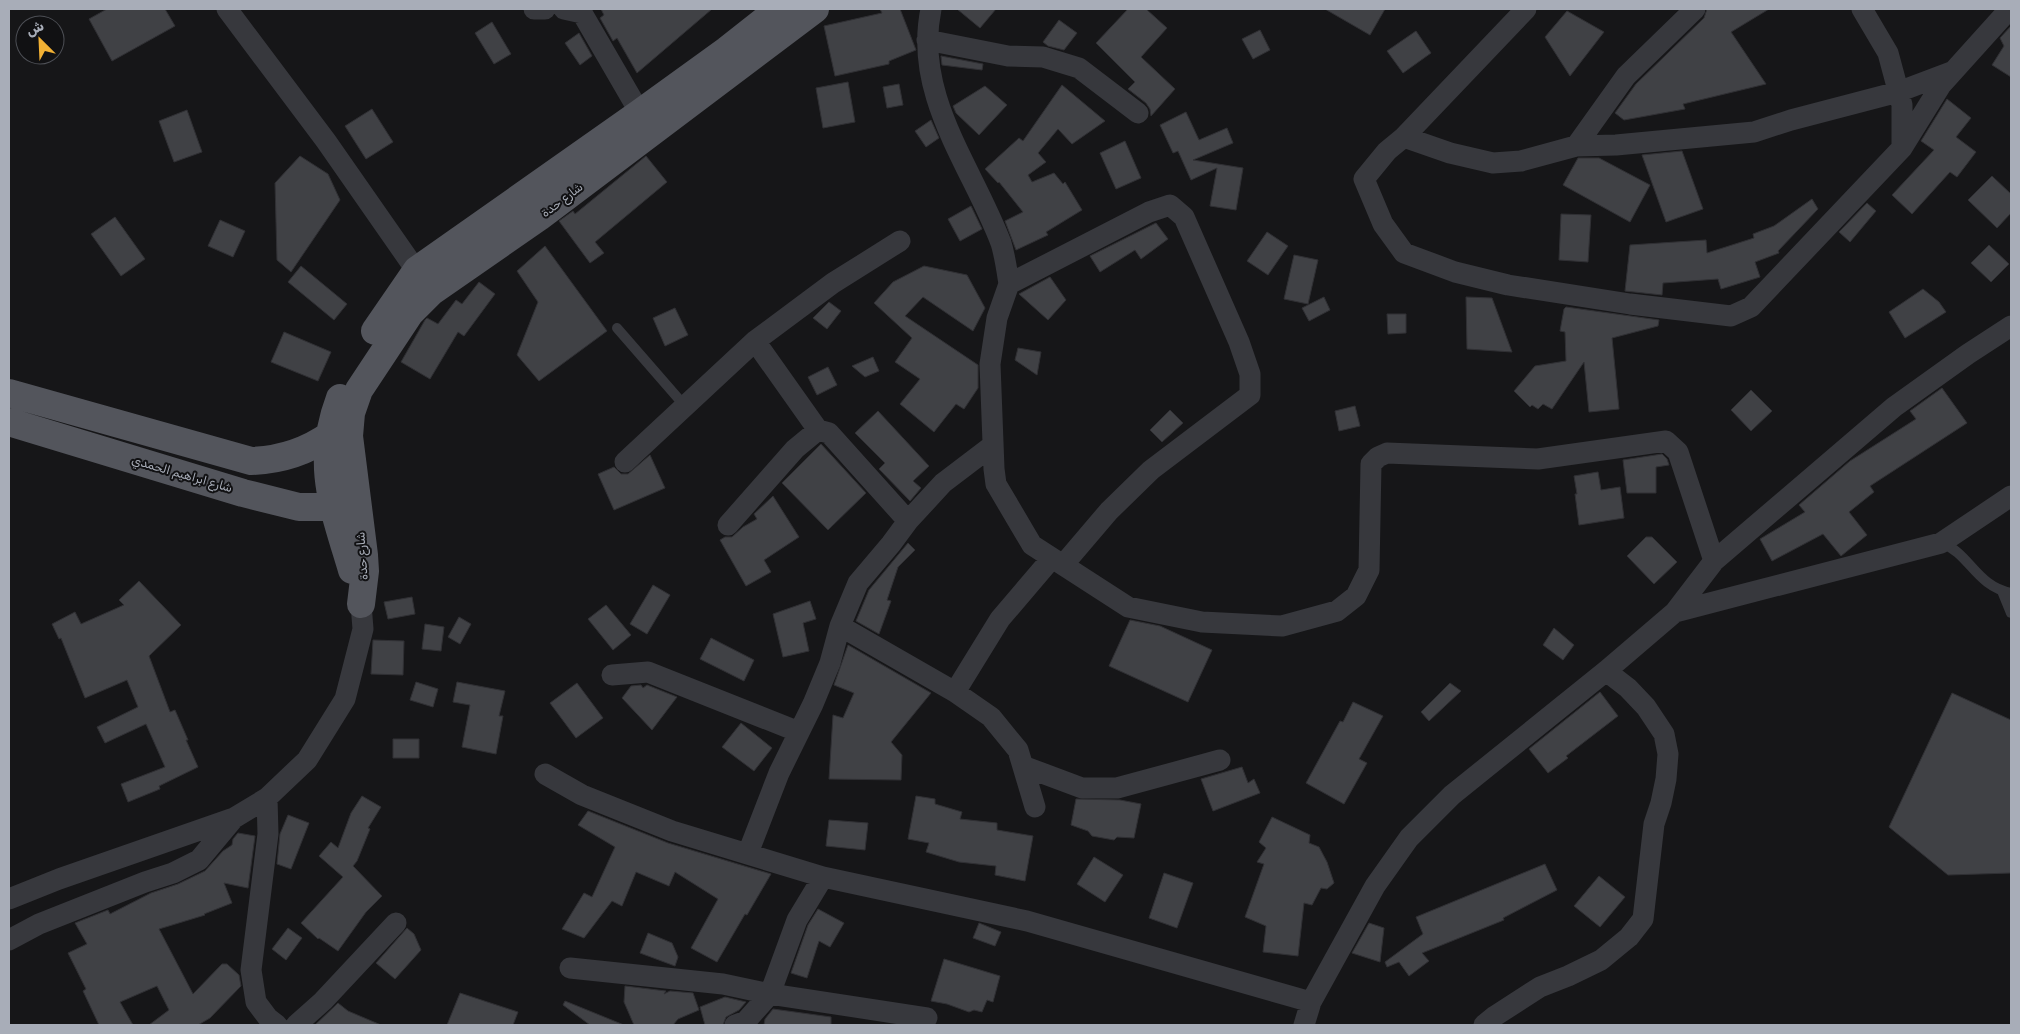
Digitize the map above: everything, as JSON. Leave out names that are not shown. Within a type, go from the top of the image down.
[{"type":"main road","name":"شارع حدة","points":[[361,604],[365,571],[345,507],[329,492],[327,471],[330,435],[338,401],[359,357],[393,303],[640,113],[775,16],[815,9]]},
{"type":"main road","name":"شارع حدة","points":[[361,604],[350,563],[345,507],[349,424],[354,401],[359,390],[410,313],[424,281],[539,217],[775,16]]},
{"type":"main road","points":[[9,393],[251,461],[296,454],[314,446],[330,435]]},
{"type":"main road","points":[[35,431],[43,401]]},
{"type":"main road","name":"شارع ابراهيم الحمدي","points":[[9,422],[299,508],[345,507]]},
{"type":"main road","points":[[299,508],[321,522],[331,533],[350,563]]},
{"type":"street","points":[[226,9],[326,140],[424,281]]},
{"type":"street","points":[[534,9],[544,9]]},
{"type":"street","points":[[931,9],[927,40],[930,77],[956,150],[1002,244],[1009,284],[997,318],[990,364],[996,484],[1032,545],[1128,607],[1202,622],[1282,626],[1337,611],[1356,596],[1369,570],[1371,464],[1378,457],[1388,453],[1538,459],[1666,441],[1678,452],[1714,561]]},
{"type":"street","points":[[1526,9],[1404,138],[1387,151],[1364,179],[1383,224],[1404,253],[1455,272],[1508,286],[1730,316],[1751,307],[1902,148],[1951,72],[2005,14],[2011,10]]},
{"type":"street","points":[[1576,146],[1626,76],[1695,9]]},
{"type":"street","points":[[1862,9],[1888,53],[1902,105],[1902,148]]},
{"type":"street","points":[[576,10],[640,113]]},
{"type":"street","points":[[927,40],[1008,56],[1043,57],[1079,68],[1138,113]]},
{"type":"street","points":[[1404,138],[1450,153],[1492,163],[1521,161],[1576,146],[1616,146],[1754,132],[1791,120],[1898,92],[1951,72]]},
{"type":"street","points":[[955,692],[1000,619],[1057,561],[1150,470],[1250,395],[1250,374],[1239,342],[1184,216],[1170,205],[1149,212],[1009,284]]},
{"type":"street","points":[[625,462],[684,405],[755,341],[833,283],[900,241]]},
{"type":"street","points":[[1304,1025],[1310,1002],[1375,886],[1409,838],[1452,795],[1606,671],[1675,612],[1714,561],[1894,407],[2011,326]]},
{"type":"street","points":[[755,341],[818,430],[829,433],[908,521]]},
{"type":"street","points":[[728,525],[795,449],[818,430]]},
{"type":"street","points":[[748,853],[779,773],[830,664],[840,626],[858,583],[908,521],[943,483],[993,445]]},
{"type":"street","points":[[1675,612],[1941,542],[2011,496]]},
{"type":"street","points":[[9,899],[59,879],[234,818],[267,798],[307,760],[345,699],[363,629],[361,604]]},
{"type":"street","points":[[840,626],[955,692],[991,717],[1018,750],[1035,807]]},
{"type":"street","points":[[1484,1025],[1540,987],[1601,960],[1629,938],[1643,919],[1654,824],[1666,779],[1668,754],[1664,734],[1646,707],[1628,688],[1606,671]]},
{"type":"street","points":[[612,675],[648,672],[799,732]]},
{"type":"street","points":[[1023,766],[1082,788],[1117,788],[1220,760]]},
{"type":"street","points":[[545,774],[582,795],[672,831],[823,877],[1027,921],[1310,1002]]},
{"type":"street","points":[[267,798],[268,834],[251,970],[256,1002],[268,1018],[277,1025]]},
{"type":"street","points":[[9,940],[39,924],[145,882],[173,873],[199,860],[234,818]]},
{"type":"street","points":[[735,1025],[746,1021],[770,994],[797,920],[823,877]]},
{"type":"street","points":[[296,1025],[323,1001],[396,923]]},
{"type":"street","points":[[570,968],[723,984],[770,994],[927,1018]]},
{"type":"lane","points":[[617,328],[684,405]]},
{"type":"lane","points":[[1941,542],[1955,548],[1979,577],[2007,592],[2011,613]]},
{"type":"building","points":[[107,9],[165,9],[175,26],[112,61],[89,19]]},
{"type":"building","points":[[601,9],[712,9],[637,73],[617,38],[613,41],[600,18],[604,15]]},
{"type":"building","points":[[880,9],[900,9],[916,50],[889,61],[889,64],[835,76],[824,26],[882,13]]},
{"type":"building","points":[[957,9],[996,9],[980,28]]},
{"type":"building","points":[[1128,9],[1146,9],[1167,28],[1141,57],[1175,89],[1151,116],[1150,109],[1146,103],[1128,89],[1135,82],[1096,43]]},
{"type":"building","points":[[1325,9],[1385,9],[1370,35]]},
{"type":"building","points":[[1707,9],[1769,9],[1731,32],[1766,84],[1683,104],[1685,109],[1624,120],[1615,113],[1636,84],[1704,18]]},
{"type":"building","points":[[1567,11],[1604,32],[1570,76],[1545,37]]},
{"type":"building","points":[[1059,20],[1077,33],[1064,50],[1048,46],[1043,42]]},
{"type":"building","points":[[492,22],[511,54],[494,64],[475,33]]},
{"type":"building","points":[[2011,26],[2011,77],[1992,65],[2004,46],[2000,38]]},
{"type":"building","points":[[1260,30],[1270,50],[1253,59],[1242,39]]},
{"type":"building","points":[[1416,31],[1431,53],[1403,73],[1387,51]]},
{"type":"building","points":[[579,33],[592,56],[580,65],[565,43]]},
{"type":"building","points":[[941,56],[983,64],[982,70],[942,65]]},
{"type":"building","points":[[848,82],[855,122],[823,128],[816,88]]},
{"type":"building","points":[[899,84],[903,105],[887,108],[883,87]]},
{"type":"building","points":[[1062,85],[1105,121],[1072,144],[1058,129],[1038,153],[1046,162],[1028,175],[1032,182],[1054,173],[1063,184],[1065,182],[1082,210],[1046,232],[1048,235],[1016,250],[1005,221],[1023,212],[999,182],[985,169],[1019,138],[1023,141]]},
{"type":"building","points":[[985,86],[1007,105],[979,135],[956,113],[953,106]]},
{"type":"building","points":[[1947,99],[1971,118],[1956,137],[1976,152],[1957,177],[1950,172],[1912,214],[1892,195],[1934,150],[1921,141]]},
{"type":"building","points":[[372,109],[393,142],[366,159],[345,126]]},
{"type":"building","points":[[187,110],[202,152],[174,162],[159,121]]},
{"type":"building","points":[[1186,112],[1199,140],[1227,128],[1233,143],[1193,160],[1243,168],[1236,210],[1210,206],[1217,168],[1191,180],[1178,151],[1173,153],[1160,125]]},
{"type":"building","points":[[931,120],[939,138],[926,147],[915,131]]},
{"type":"building","points":[[1125,141],[1141,178],[1116,189],[1100,153]]},
{"type":"building","points":[[1682,151],[1703,209],[1666,222],[1642,155]]},
{"type":"building","points":[[300,156],[328,174],[340,200],[291,272],[277,260],[275,183]]},
{"type":"building","points":[[646,156],[667,182],[595,242],[604,253],[590,263],[559,221],[573,211],[575,214]]},
{"type":"building","points":[[1578,158],[1599,158],[1650,185],[1630,222],[1563,185]]},
{"type":"building","points":[[1992,176],[2011,194],[2011,213],[1997,228],[1968,200]]},
{"type":"building","points":[[1812,199],[1818,209],[1778,251],[1779,253],[1755,262],[1760,277],[1721,289],[1718,279],[1663,283],[1662,295],[1625,291],[1630,245],[1706,240],[1707,253],[1754,238],[1753,234],[1774,226]]},
{"type":"building","points":[[1867,203],[1876,211],[1850,242],[1839,232]]},
{"type":"building","points":[[971,206],[982,229],[960,241],[948,219]]},
{"type":"building","points":[[1561,214],[1591,215],[1588,262],[1559,260]]},
{"type":"building","points":[[115,217],[145,259],[121,276],[91,234]]},
{"type":"building","points":[[220,220],[245,231],[233,257],[208,246]]},
{"type":"building","points":[[1156,223],[1168,239],[1141,259],[1135,250],[1100,272],[1090,256]]},
{"type":"building","points":[[1267,232],[1288,246],[1268,275],[1247,261]]},
{"type":"building","points":[[1989,245],[2009,264],[1991,282],[1971,263]]},
{"type":"building","points":[[545,246],[607,331],[539,381],[517,355],[538,302],[517,271]]},
{"type":"building","points":[[1294,255],[1318,260],[1308,304],[1284,299]]},
{"type":"building","points":[[301,266],[347,304],[334,320],[288,282]]},
{"type":"building","points":[[924,266],[967,275],[985,308],[973,331],[923,297],[905,316],[978,365],[978,388],[964,409],[956,404],[934,432],[900,404],[920,379],[895,362],[912,338],[874,303],[893,282]]},
{"type":"building","points":[[1050,277],[1066,300],[1048,320],[1019,294]]},
{"type":"building","points":[[479,282],[495,294],[464,336],[458,332],[430,379],[401,362],[425,320],[427,318],[438,324],[456,300],[462,304]]},
{"type":"building","points":[[1923,289],[1939,302],[1946,312],[1905,338],[1889,312]]},
{"type":"building","points":[[1324,297],[1330,310],[1309,321],[1302,308]]},
{"type":"building","points":[[1466,297],[1492,298],[1512,352],[1467,349]]},
{"type":"building","points":[[829,302],[841,311],[827,329],[813,318]]},
{"type":"building","points":[[1566,307],[1659,320],[1658,326],[1612,338],[1619,409],[1589,412],[1584,362],[1552,409],[1543,404],[1538,409],[1532,405],[1530,407],[1514,391],[1535,366],[1566,361],[1565,332],[1560,331]]},
{"type":"building","points":[[675,308],[688,335],[665,346],[653,318]]},
{"type":"building","points":[[1387,314],[1406,314],[1406,333],[1388,334]]},
{"type":"building","points":[[284,332],[331,352],[318,381],[271,362]]},
{"type":"building","points":[[1018,348],[1041,352],[1037,375],[1015,360]]},
{"type":"building","points":[[873,357],[879,371],[865,377],[852,366]]},
{"type":"building","points":[[828,367],[837,385],[817,395],[808,377]]},
{"type":"building","points":[[1942,388],[1967,423],[1870,486],[1874,492],[1849,512],[1867,535],[1841,556],[1823,534],[1772,561],[1760,539],[1805,512],[1799,505],[1850,461],[1916,419],[1910,411]]},
{"type":"building","points":[[1751,390],[1772,411],[1751,431],[1731,410]]},
{"type":"building","points":[[1355,406],[1360,426],[1339,431],[1335,411]]},
{"type":"building","points":[[1170,410],[1183,423],[1162,442],[1150,430]]},
{"type":"building","points":[[878,411],[929,466],[913,481],[921,488],[910,501],[879,469],[885,463],[855,433]]},
{"type":"building","points":[[821,444],[866,493],[828,530],[782,483]]},
{"type":"building","points":[[1662,454],[1667,459],[1669,465],[1656,467],[1656,493],[1627,493],[1623,460]]},
{"type":"building","points":[[650,455],[665,488],[614,510],[598,474],[614,467],[621,474],[628,474]]},
{"type":"building","points":[[1598,472],[1601,490],[1620,487],[1624,518],[1579,525],[1574,476]]},
{"type":"building","points":[[773,496],[799,537],[764,560],[771,572],[746,586],[720,540],[725,537],[732,537],[743,527],[757,519],[754,514]]},
{"type":"building","points":[[1646,537],[1652,537],[1677,562],[1654,584],[1627,556]]},
{"type":"building","points":[[908,543],[915,550],[898,567],[887,600],[891,601],[879,634],[856,621],[869,590]]},
{"type":"building","points":[[139,581],[181,625],[149,656],[170,712],[175,710],[198,767],[159,786],[160,789],[128,802],[121,784],[165,767],[146,724],[105,743],[97,727],[138,707],[127,680],[85,698],[61,638],[59,639],[52,624],[75,612],[81,624],[124,605],[119,600]]},
{"type":"building","points":[[653,585],[670,595],[647,634],[630,624]]},
{"type":"building","points":[[412,597],[415,614],[388,619],[384,602]]},
{"type":"building","points":[[810,601],[816,619],[803,623],[809,651],[783,657],[773,614]]},
{"type":"building","points":[[606,605],[631,635],[613,650],[588,619]]},
{"type":"building","points":[[459,617],[471,624],[460,644],[448,637]]},
{"type":"building","points":[[1130,620],[1160,626],[1212,650],[1188,702],[1109,666]]},
{"type":"building","points":[[425,624],[444,627],[441,651],[422,649]]},
{"type":"building","points":[[1554,628],[1574,645],[1563,660],[1543,645]]},
{"type":"building","points":[[711,638],[754,660],[744,681],[700,659]]},
{"type":"building","points":[[373,640],[404,641],[403,675],[371,674]]},
{"type":"building","points":[[848,645],[931,693],[891,742],[902,755],[901,780],[829,779],[833,715],[843,718],[854,693],[834,685]]},
{"type":"building","points":[[416,682],[438,689],[433,707],[410,700]]},
{"type":"building","points":[[457,682],[505,691],[499,716],[503,716],[496,754],[462,747],[470,705],[453,702]]},
{"type":"building","points":[[577,683],[603,718],[576,738],[550,703]]},
{"type":"building","points":[[1450,683],[1461,691],[1429,721],[1421,712]]},
{"type":"building","points":[[641,685],[643,688],[647,685],[677,697],[652,730],[622,698],[631,686]]},
{"type":"building","points":[[1600,692],[1618,716],[1566,756],[1568,758],[1548,773],[1529,749]]},
{"type":"building","points":[[1952,693],[2011,720],[2011,873],[1948,875],[1889,827]]},
{"type":"building","points":[[1353,702],[1383,716],[1359,759],[1367,763],[1344,804],[1306,783],[1340,721],[1343,722]]},
{"type":"building","points":[[741,723],[772,748],[754,771],[722,747]]},
{"type":"building","points":[[393,739],[419,739],[419,758],[393,758]]},
{"type":"building","points":[[1242,767],[1248,783],[1254,779],[1260,793],[1213,811],[1201,779]]},
{"type":"building","points":[[362,796],[381,807],[368,828],[370,829],[357,861],[353,866],[382,896],[366,912],[338,951],[318,939],[301,923],[343,877],[319,856],[331,842],[338,848],[351,813]]},
{"type":"building","points":[[916,796],[935,799],[935,804],[962,812],[960,819],[997,823],[997,830],[1033,836],[1025,881],[995,875],[996,866],[959,862],[926,852],[929,843],[908,839]]},
{"type":"building","points":[[1076,799],[1120,800],[1141,804],[1134,838],[1117,837],[1114,840],[1092,836],[1088,831],[1071,825]]},
{"type":"building","points":[[588,811],[668,843],[771,874],[717,962],[691,948],[718,899],[675,872],[669,886],[636,872],[622,906],[612,901],[584,938],[562,929],[584,893],[592,897],[615,847],[578,825]]},
{"type":"building","points":[[288,815],[309,823],[291,869],[277,864],[280,834]]},
{"type":"building","points":[[1272,817],[1310,835],[1309,843],[1319,847],[1327,862],[1334,883],[1327,889],[1321,888],[1312,905],[1304,903],[1298,956],[1263,952],[1266,926],[1245,917],[1264,864],[1257,862],[1266,848],[1259,842]]},
{"type":"building","points":[[829,820],[868,823],[865,850],[826,846]]},
{"type":"building","points":[[238,833],[255,836],[248,888],[224,883],[232,903],[205,915],[159,929],[193,994],[222,964],[227,964],[239,975],[241,986],[210,1018],[198,1025],[149,1025],[169,1010],[157,986],[120,1002],[133,1025],[99,1025],[83,991],[86,989],[68,953],[87,944],[75,923],[108,910],[110,914],[151,893],[178,884],[205,871],[223,851],[232,845],[233,839]]},
{"type":"building","points":[[1094,857],[1123,875],[1105,902],[1077,884]]},
{"type":"building","points":[[1545,864],[1557,890],[1503,918],[1504,920],[1422,953],[1429,961],[1409,976],[1399,962],[1387,967],[1385,962],[1423,934],[1416,917]]},
{"type":"building","points":[[1164,873],[1193,883],[1177,928],[1149,918]]},
{"type":"building","points":[[1599,876],[1625,897],[1600,927],[1574,906]]},
{"type":"building","points":[[818,909],[844,923],[830,947],[819,941],[807,978],[791,973],[808,925]]},
{"type":"building","points":[[979,923],[1001,932],[995,946],[973,938]]},
{"type":"building","points":[[1369,923],[1384,928],[1380,962],[1352,953]]},
{"type":"building","points":[[288,928],[302,938],[286,960],[272,949]]},
{"type":"building","points":[[407,928],[414,934],[421,950],[395,979],[376,963]]},
{"type":"building","points":[[648,933],[672,943],[678,957],[675,966],[640,953]]},
{"type":"building","points":[[944,959],[1000,976],[993,1002],[987,1000],[982,1012],[974,1010],[969,1012],[947,1004],[931,1001]]},
{"type":"building","points":[[625,986],[666,991],[664,994],[670,991],[693,993],[699,1010],[678,1019],[673,1025],[634,1025],[624,1002]]},
{"type":"building","points":[[460,993],[518,1012],[513,1025],[447,1025]]},
{"type":"building","points":[[725,997],[746,1002],[739,1010],[726,1017],[723,1025],[705,1025],[700,1007]]},
{"type":"building","points":[[565,1001],[624,1025],[590,1025],[563,1005]]},
{"type":"building","points":[[338,1003],[348,1011],[381,1025],[315,1025]]},
{"type":"building","points":[[773,1009],[831,1017],[831,1025],[764,1025],[765,1019]]}]
